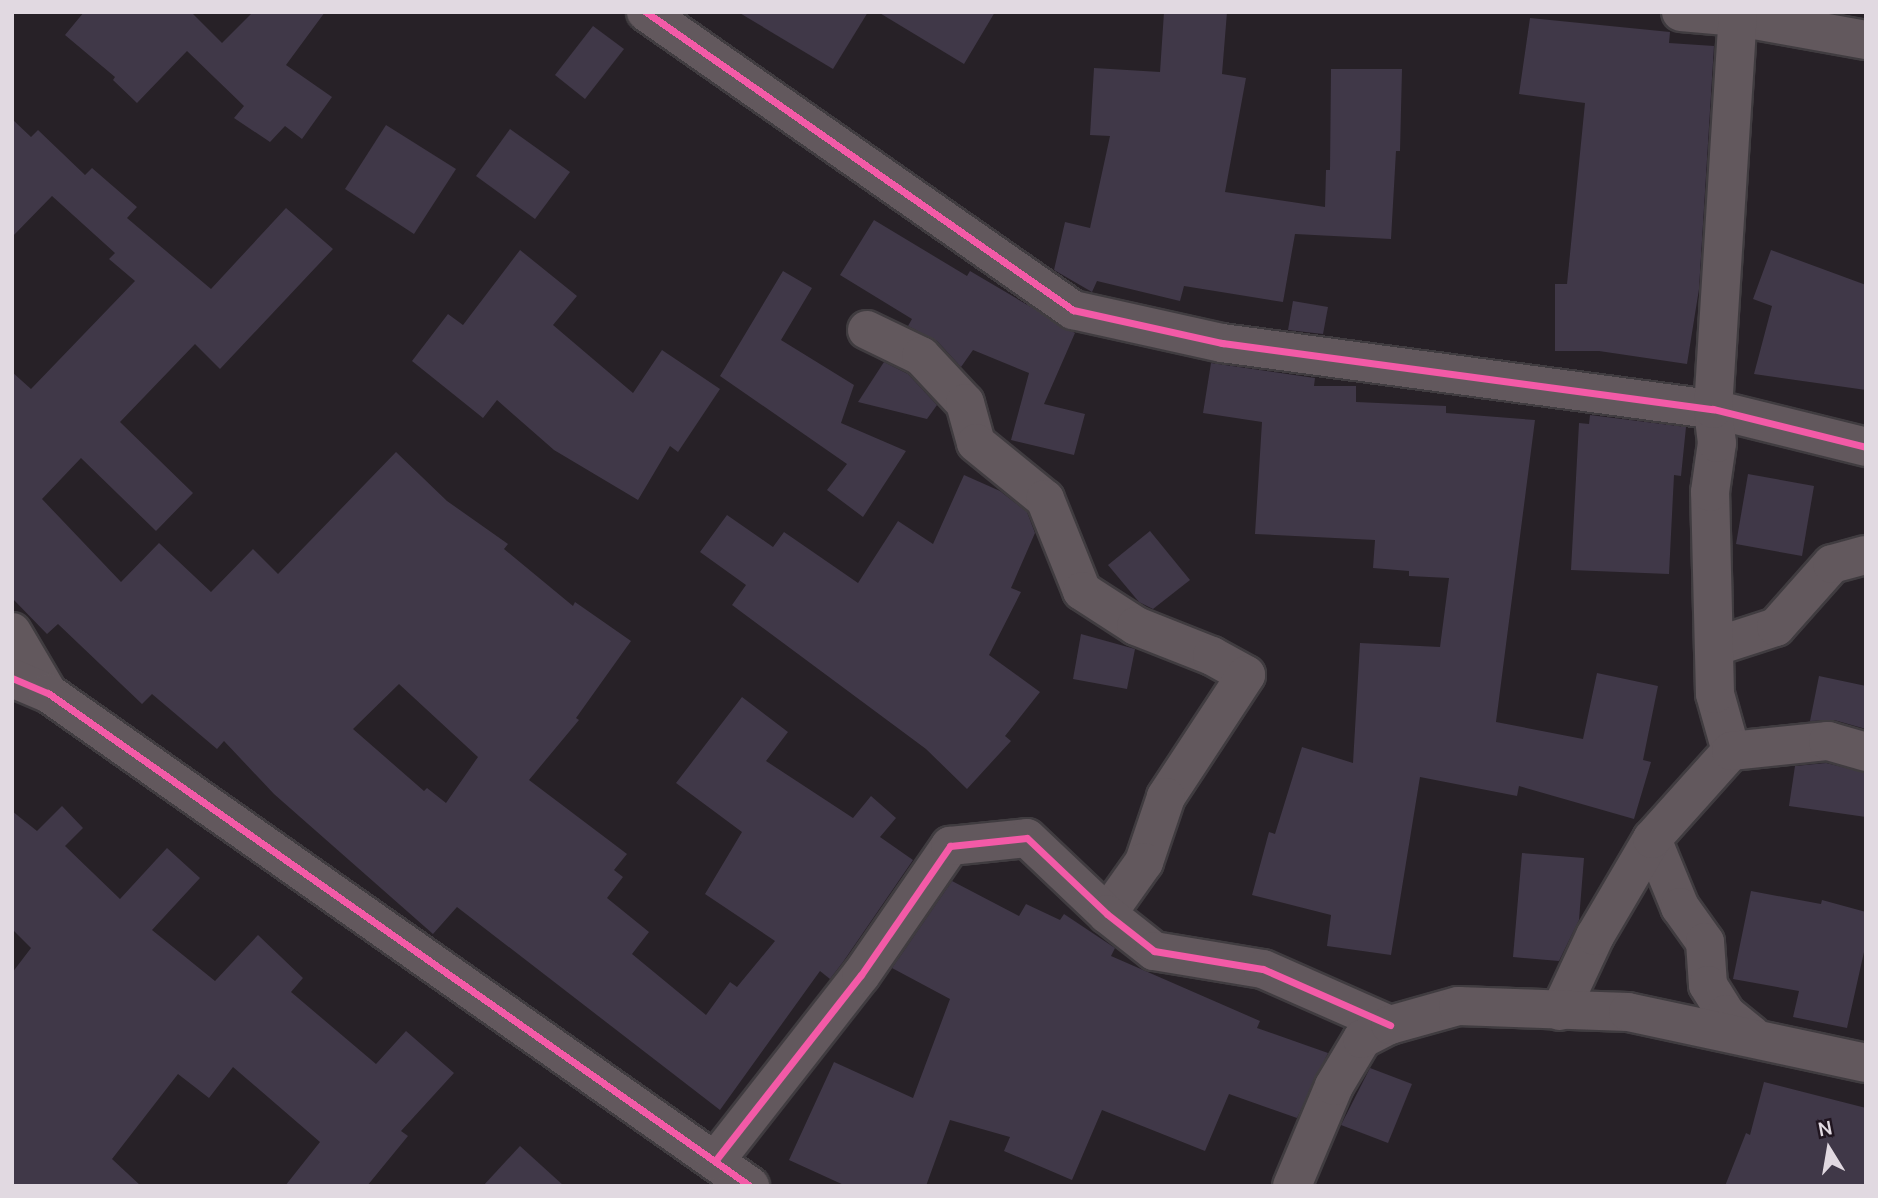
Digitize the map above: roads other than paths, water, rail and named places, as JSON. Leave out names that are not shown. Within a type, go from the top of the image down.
[{"type":"street","points":[[646,12],[1073,310],[1222,342],[1713,409],[1866,447]]},
{"type":"street","points":[[1681,12],[1738,17],[1866,40]]},
{"type":"street","points":[[1731,751],[1715,694],[1710,492],[1717,443],[1713,409],[1738,17]]},
{"type":"street","points":[[867,330],[921,356],[965,403],[976,443],[1045,499],[1082,591],[1136,626],[1212,656],[1246,675],[1166,797],[1144,862],[1107,914]]},
{"type":"street","points":[[1714,647],[1776,627],[1832,564],[1866,555]]},
{"type":"street","points":[[12,632],[48,693]]},
{"type":"street","points":[[12,678],[48,693],[750,1186]]},
{"type":"street","points":[[1560,1011],[1595,936],[1653,839],[1731,751],[1828,741],[1866,752]]},
{"type":"street","points":[[715,1161],[861,975],[950,846],[1027,838],[1107,914],[1154,951],[1263,969],[1390,1025]]},
{"type":"street","points":[[1653,839],[1680,907],[1705,942],[1707,985],[1726,1014],[1752,1035]]},
{"type":"street","points":[[1292,1186],[1334,1086],[1362,1039],[1390,1025],[1458,1006],[1628,1012],[1752,1035],[1866,1063]]}]
